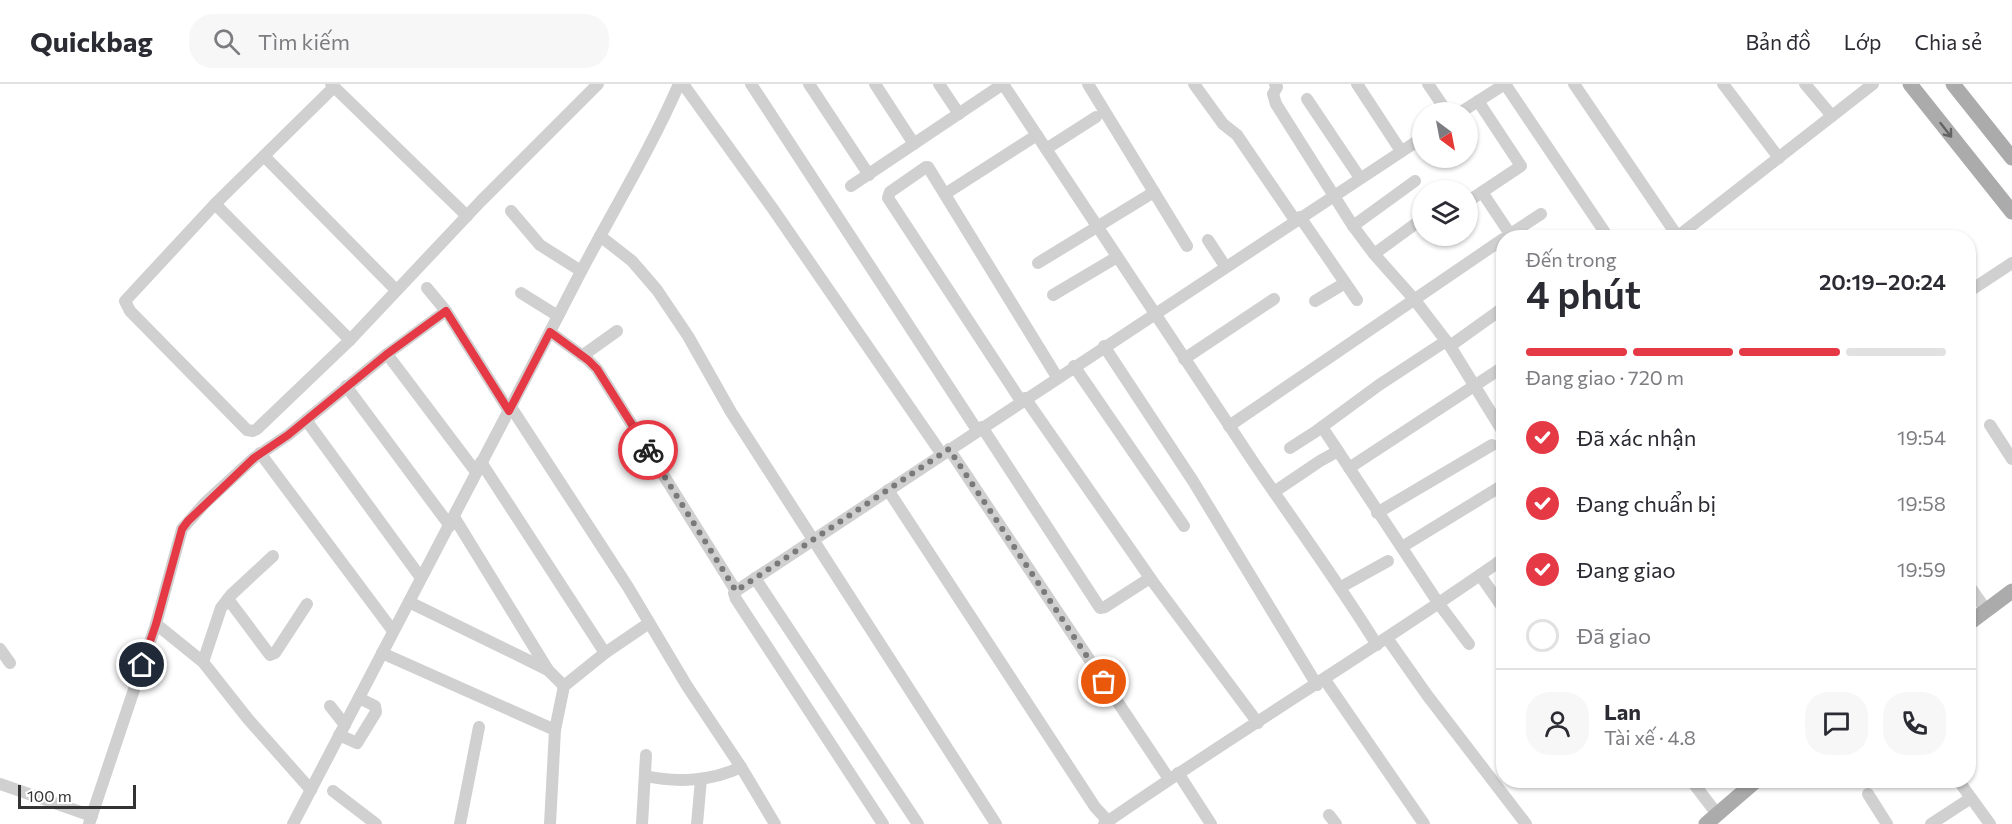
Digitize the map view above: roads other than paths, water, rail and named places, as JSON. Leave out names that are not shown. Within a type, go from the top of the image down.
[{"type":"main road","points":[[1910,84],[2012,212]]},
{"type":"main road","points":[[1953,84],[2012,158]]},
{"type":"main road","points":[[1976,618],[2012,591]]},
{"type":"main road","points":[[1712,819],[1748,788]]},
{"type":"street","points":[[467,216],[333,86],[215,204],[125,301],[130,311],[247,430],[253,431],[350,340],[467,216],[598,84]]},
{"type":"street","points":[[292,824],[681,84],[773,209],[1173,776],[1211,824]]},
{"type":"street","points":[[751,84],[1100,608],[1150,578]]},
{"type":"street","points":[[809,84],[869,175]]},
{"type":"street","points":[[875,84],[914,144]]},
{"type":"street","points":[[939,84],[959,114]]},
{"type":"street","points":[[851,186],[1003,84],[1274,492],[1382,642],[1427,695],[1496,785]]},
{"type":"street","points":[[1088,84],[1186,246]]},
{"type":"street","points":[[1194,84],[1223,124],[1238,135],[1357,300]]},
{"type":"street","points":[[1357,84],[1401,151]]},
{"type":"street","points":[[1428,84],[1440,102]]},
{"type":"street","points":[[1478,195],[1521,166],[1478,101],[1505,84],[1603,230]]},
{"type":"street","points":[[1574,84],[1673,230]]},
{"type":"street","points":[[1723,84],[1779,158]]},
{"type":"street","points":[[1805,84],[1832,116]]},
{"type":"street","points":[[1687,230],[1873,84]]},
{"type":"street","points":[[1278,85],[1273,94],[1276,104],[1353,226],[1448,344],[1496,420]]},
{"type":"street","points":[[1307,99],[1360,178]]},
{"type":"street","points":[[1046,149],[1096,117]]},
{"type":"street","points":[[945,194],[1037,135]]},
{"type":"street","points":[[736,591],[979,428],[1412,144]]},
{"type":"street","points":[[264,156],[396,290]]},
{"type":"street","points":[[1057,377],[928,167],[890,192],[887,196],[1023,400],[1150,578],[1258,723]]},
{"type":"street","points":[[1353,226],[1412,183]]},
{"type":"street","points":[[1038,263],[1154,192]]},
{"type":"street","points":[[1482,192],[1502,230]]},
{"type":"street","points":[[215,204],[350,340]]},
{"type":"street","points":[[511,211],[540,245],[581,271]]},
{"type":"street","points":[[1516,230],[1540,214]]},
{"type":"street","points":[[1374,254],[1412,226]]},
{"type":"street","points":[[600,236],[632,261],[657,290],[688,336],[730,412],[996,824]]},
{"type":"street","points":[[1208,240],[1226,266]]},
{"type":"street","points":[[1229,426],[1496,244]]},
{"type":"street","points":[[1053,295],[1117,258]]},
{"type":"street","points":[[1976,287],[2012,263]]},
{"type":"street","points":[[1316,301],[1346,283]]},
{"type":"street","points":[[428,288],[446,311],[649,623],[775,824]]},
{"type":"street","points":[[521,293],[558,316]]},
{"type":"street","points":[[1185,359],[1274,299]]},
{"type":"street","points":[[0,784],[91,820],[156,624],[182,529],[212,497],[260,453],[273,446],[387,354],[446,311]]},
{"type":"street","points":[[1290,448],[1378,385],[1496,313]]},
{"type":"street","points":[[582,356],[617,331]]},
{"type":"street","points":[[550,332],[592,364],[603,378],[736,591],[735,599],[883,824]]},
{"type":"street","points":[[1104,346],[1321,682],[1424,824]]},
{"type":"street","points":[[387,354],[478,467],[605,653]]},
{"type":"street","points":[[1074,366],[1184,526]]},
{"type":"street","points":[[1349,468],[1496,372]]},
{"type":"street","points":[[346,386],[452,522],[548,670],[564,686]]},
{"type":"street","points":[[306,420],[421,578]]},
{"type":"street","points":[[1990,424],[2012,459]]},
{"type":"street","points":[[1322,427],[1438,604],[1469,644]]},
{"type":"street","points":[[1377,513],[1492,446]]},
{"type":"street","points":[[1274,492],[1338,451]]},
{"type":"street","points":[[260,453],[393,631]]},
{"type":"street","points":[[1402,547],[1496,488]]},
{"type":"street","points":[[888,490],[1095,807],[1110,822],[1173,776],[1382,642],[1496,564]]},
{"type":"street","points":[[203,662],[221,608],[273,556]]},
{"type":"street","points":[[1341,587],[1388,561]]},
{"type":"street","points":[[1480,575],[1496,598]]},
{"type":"street","points":[[755,578],[918,824]]},
{"type":"street","points":[[1976,596],[1986,610]]},
{"type":"street","points":[[228,599],[270,655],[275,653],[307,604]]},
{"type":"street","points":[[409,602],[548,670]]},
{"type":"street","points":[[550,824],[555,730],[564,686],[605,653],[649,623]]},
{"type":"street","points":[[156,624],[203,662],[248,719],[311,790]]},
{"type":"street","points":[[0,649],[10,663]]},
{"type":"street","points":[[382,653],[555,730]]},
{"type":"street","points":[[330,706],[357,743],[376,709],[359,698]]},
{"type":"street","points":[[345,725],[369,725]]},
{"type":"street","points":[[460,824],[478,727]]},
{"type":"street","points":[[642,824],[646,755]]},
{"type":"street","points":[[646,777],[701,779],[716,777],[741,767]]},
{"type":"street","points":[[697,824],[701,779]]},
{"type":"street","points":[[1498,788],[1526,824]]},
{"type":"street","points":[[1695,788],[1712,819]]},
{"type":"street","points":[[1964,788],[1990,824]]},
{"type":"street","points":[[333,791],[376,824]]},
{"type":"street","points":[[1868,794],[1887,824]]},
{"type":"street","points":[[1931,824],[1971,798]]}]
